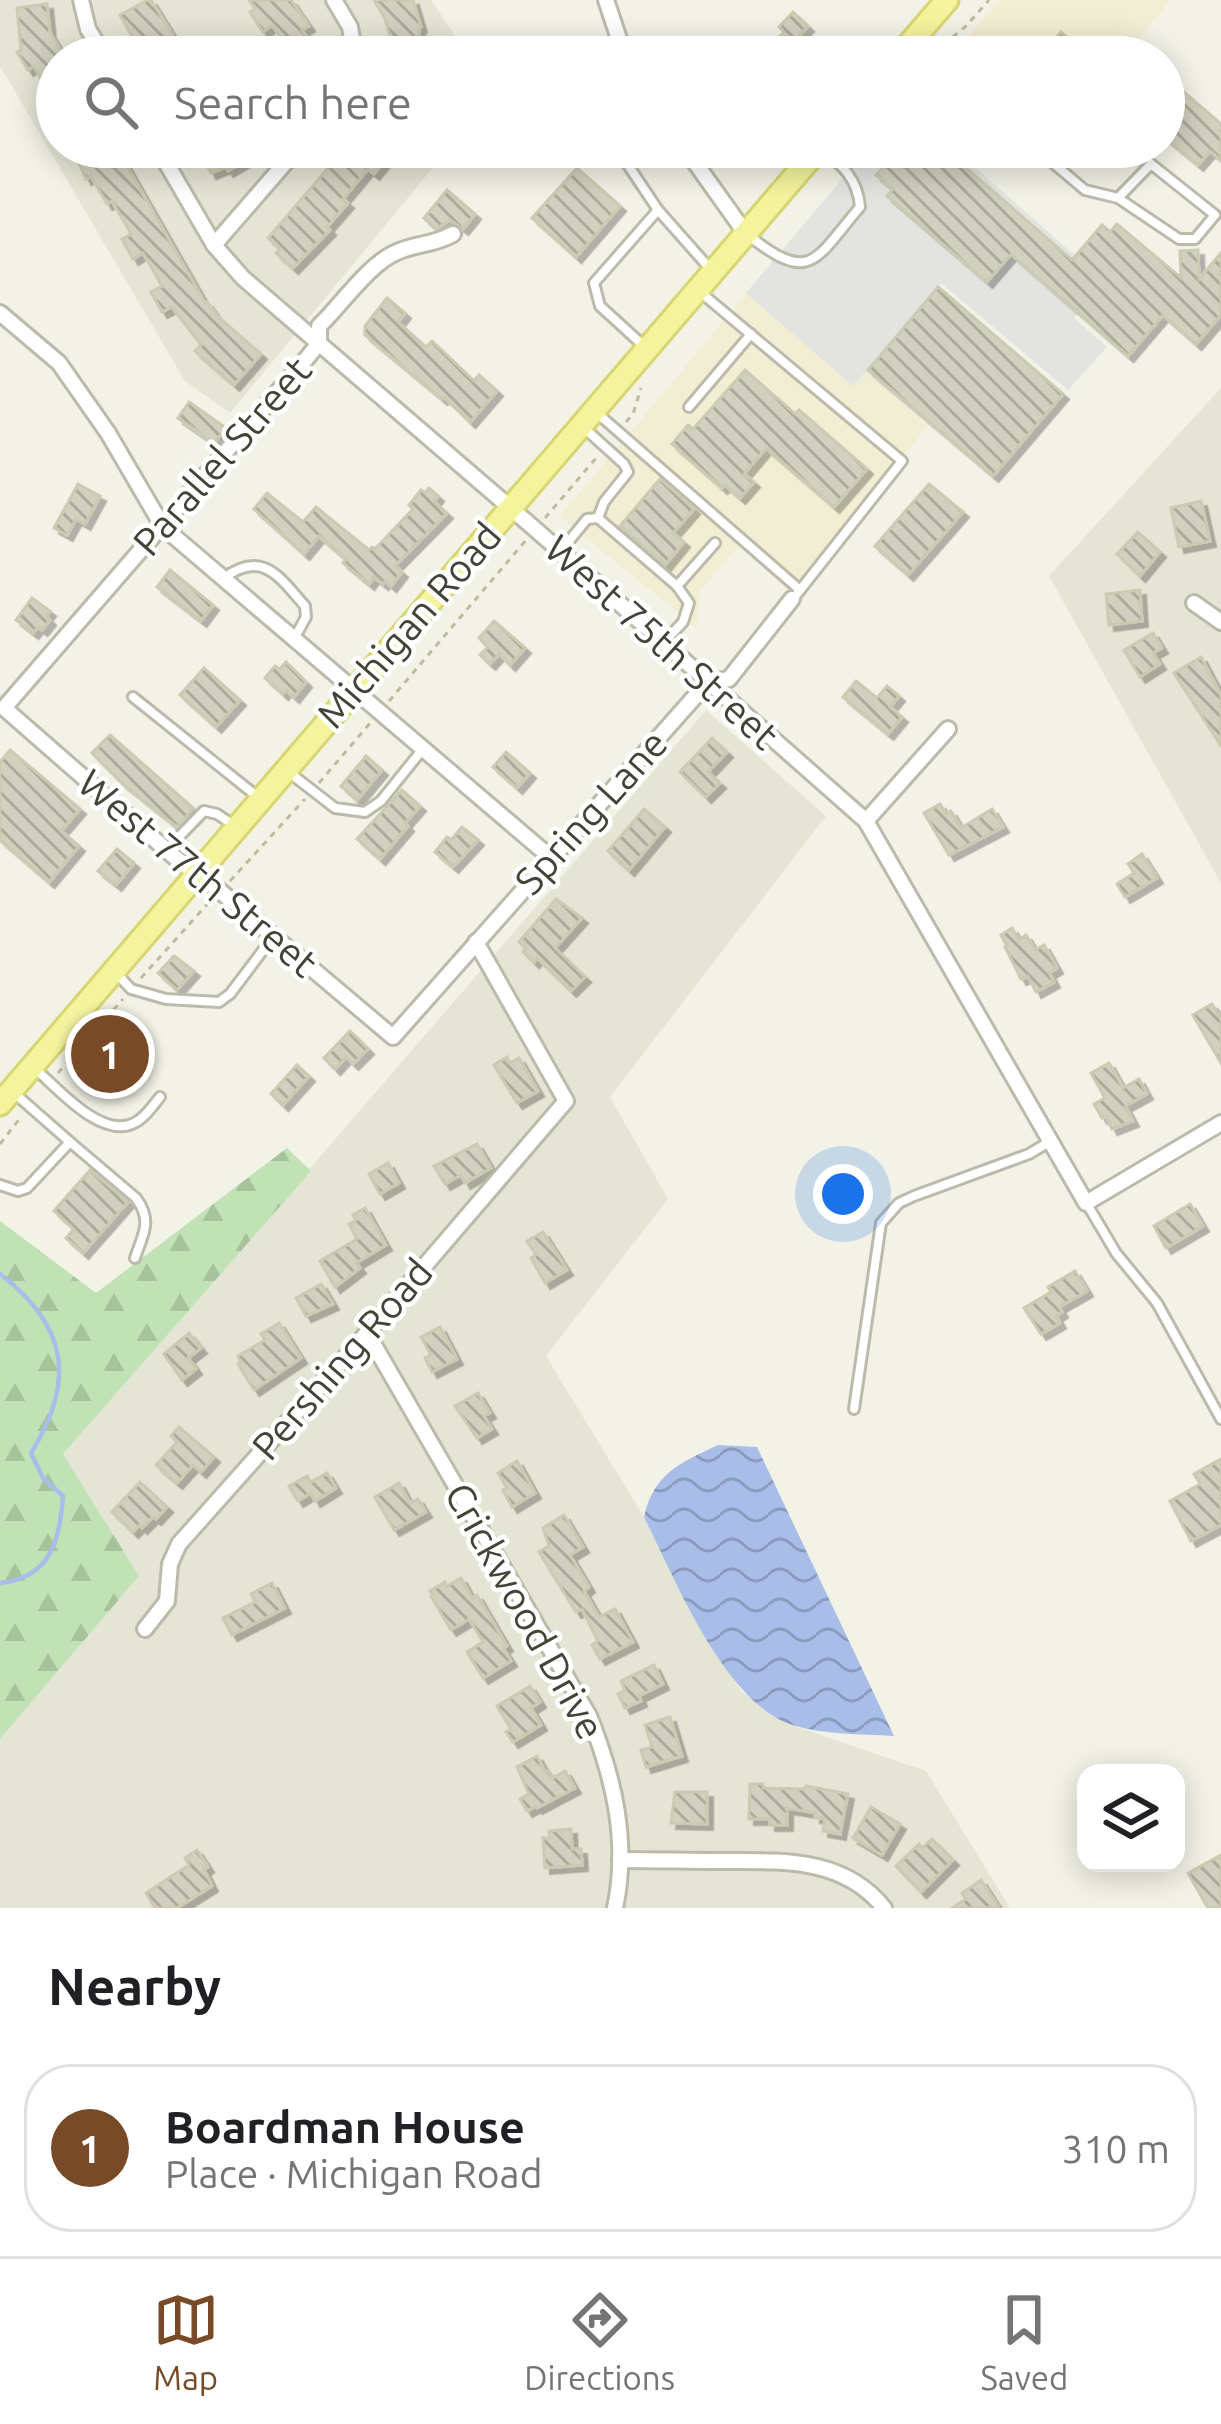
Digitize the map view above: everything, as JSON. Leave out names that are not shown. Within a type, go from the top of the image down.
[{"type":"main road","points":[[923,36],[936,4]]},
{"type":"main road","name":"Michigan Road","points":[[6,1097],[802,168]]},
{"type":"street","points":[[81,0],[92,36]]},
{"type":"street","points":[[334,0],[352,36]]},
{"type":"street","points":[[606,0],[618,36]]},
{"type":"street","name":"West 75th Street","points":[[169,168],[214,245],[243,278],[866,821],[1086,1203]]},
{"type":"street","points":[[214,245],[280,168]]},
{"type":"street","points":[[699,168],[746,234]]},
{"type":"street","name":"Parallel Street","points":[[4,709],[319,343],[319,326],[382,260],[453,234]]},
{"type":"street","points":[[0,313],[59,363],[163,527],[550,856]]},
{"type":"street","name":"Spring Lane","points":[[393,1036],[706,683],[729,680],[796,594]]},
{"type":"street","points":[[1195,603],[1221,622]]},
{"type":"street","name":"West 77th Street","points":[[4,709],[166,850],[393,1036]]},
{"type":"street","points":[[866,821],[948,729]]},
{"type":"street","name":"Pershing Road","points":[[145,1629],[166,1600],[170,1564],[179,1544],[566,1101],[476,942]]},
{"type":"street","points":[[1086,1203],[1221,1124]]},
{"type":"street","name":"Crickwood Drive","points":[[367,1333],[581,1700],[610,1776],[619,1823],[615,1908]]},
{"type":"street","points":[[620,1860],[809,1864],[845,1876],[884,1908]]},
{"type":"lane","points":[[630,168],[658,210],[713,272]]},
{"type":"lane","points":[[746,234],[787,262],[815,259],[860,206],[859,190],[842,168]]},
{"type":"lane","points":[[1059,168],[1085,190],[1118,198],[1179,239],[1195,239],[1215,215],[1156,168]]},
{"type":"lane","points":[[1118,198],[1147,168]]},
{"type":"lane","points":[[647,349],[600,306],[594,283],[658,210]]},
{"type":"lane","points":[[587,418],[619,432],[796,594],[902,461],[698,290]]},
{"type":"lane","points":[[689,407],[751,334]]},
{"type":"lane","points":[[587,418],[628,472],[604,502],[598,518]]},
{"type":"lane","points":[[560,552],[587,519],[598,518],[677,586],[689,611],[663,644]]},
{"type":"lane","points":[[677,586],[716,543]]},
{"type":"lane","points":[[223,578],[246,565],[262,565],[286,585],[305,606],[306,617],[295,639]]},
{"type":"lane","points":[[134,697],[260,799]]},
{"type":"lane","points":[[286,770],[335,808],[365,812],[381,801],[423,749]]},
{"type":"lane","points":[[166,850],[204,811],[236,827]]},
{"type":"lane","points":[[113,971],[131,989],[166,1000],[219,1002],[274,936]]},
{"type":"lane","points":[[32,1066],[80,1110],[110,1125],[136,1123],[160,1097]]},
{"type":"lane","points":[[6,1097],[30,1107],[136,1198],[147,1222],[135,1258]]},
{"type":"lane","points":[[854,1409],[881,1223],[899,1203],[1029,1154],[1051,1141]]},
{"type":"lane","points":[[0,1185],[18,1191],[27,1188],[70,1142]]},
{"type":"lane","points":[[1086,1203],[1116,1253],[1157,1303],[1221,1419]]},
{"type":"path","points":[[948,36],[965,27],[988,0]]},
{"type":"path","points":[[619,432],[633,414],[641,387]]},
{"type":"path","points":[[50,1081],[313,790],[606,447]]},
{"type":"path","points":[[0,1144],[30,1107]]},
{"type":"shaded area","points":[[0,0],[431,0],[455,36],[36,36],[36,127],[0,66]]},
{"type":"shaded area","points":[[998,0],[1171,0],[1140,36],[969,36]]},
{"type":"shaded area","points":[[60,168],[433,168],[230,413],[185,381]]},
{"type":"shaded area","points":[[851,168],[976,168],[1105,282],[1074,318],[1107,347],[1068,390],[941,283],[853,386],[746,293]]},
{"type":"shaded area","points":[[760,277],[928,426],[791,593],[739,546],[700,592],[696,628],[560,516]]},
{"type":"shaded area","points":[[1221,388],[1221,883],[1049,576]]},
{"type":"shaded area","points":[[706,710],[826,816],[610,1097],[668,1199],[546,1356],[644,1517],[703,1632],[741,1691],[788,1724],[926,1771],[1010,1908],[0,1908],[0,1739],[139,1576],[63,1454]]},
{"type":"green space","points":[[287,1148],[311,1171],[63,1454],[139,1576],[0,1739],[0,1221],[96,1293]]},
{"type":"water","points":[[718,1445],[757,1447],[894,1736],[817,1731],[767,1712],[745,1692],[704,1636],[644,1517],[662,1480]]},
{"type":"building","points":[[151,0],[173,36],[132,36],[120,15]]},
{"type":"building","points":[[249,0],[291,0],[309,26],[302,30],[306,36],[280,36],[272,25],[263,32],[250,12],[255,9]]},
{"type":"building","points":[[374,0],[413,0],[419,36],[390,36]]},
{"type":"building","points":[[47,4],[52,36],[36,36],[36,70],[34,66],[28,70],[17,52],[21,50],[17,8]]},
{"type":"building","points":[[793,12],[808,26],[799,36],[780,36],[784,32],[779,27]]},
{"type":"building","points":[[1185,93],[1221,124],[1221,160],[1210,151],[1198,165],[1185,154]]},
{"type":"building","points":[[81,168],[128,168],[205,303],[261,354],[234,385],[195,351],[201,345],[172,307],[162,312],[151,292],[162,286],[143,253],[133,259],[122,239],[131,234],[112,201],[107,204],[91,176],[86,179]]},
{"type":"building","points":[[328,168],[379,168],[374,174],[368,169],[343,199],[348,203],[327,227],[330,230],[293,268],[268,238]]},
{"type":"building","points":[[577,168],[620,206],[576,257],[532,218]]},
{"type":"building","points":[[882,168],[966,168],[1072,260],[1102,225],[1110,232],[1117,224],[1181,278],[1180,251],[1198,250],[1199,279],[1221,253],[1221,315],[1196,344],[1163,315],[1128,356],[1011,254],[987,282],[887,196],[893,189],[876,175]]},
{"type":"building","points":[[447,190],[475,214],[463,229],[450,220],[436,229],[424,218]]},
{"type":"building","points":[[938,287],[1063,394],[993,476],[868,370]]},
{"type":"building","points":[[387,298],[405,313],[398,322],[426,347],[432,341],[474,381],[479,375],[497,391],[470,422],[365,335],[365,326]]},
{"type":"building","points":[[745,370],[867,469],[834,507],[766,448],[744,474],[754,482],[740,498],[672,444],[688,425],[693,429]]},
{"type":"building","points":[[189,402],[226,428],[214,443],[178,418]]},
{"type":"building","points":[[660,479],[694,509],[673,533],[684,542],[665,565],[620,526]]},
{"type":"building","points":[[78,484],[100,496],[85,524],[76,519],[67,535],[54,528]]},
{"type":"building","points":[[929,484],[963,512],[908,575],[875,546]]},
{"type":"building","points":[[429,488],[438,496],[434,502],[447,513],[395,566],[402,572],[391,586],[374,577],[369,584],[319,536],[304,554],[254,509],[267,493],[303,522],[316,507],[369,550],[413,509],[409,505],[421,490],[425,493]]},
{"type":"building","points":[[1201,501],[1210,541],[1179,547],[1171,508]]},
{"type":"building","points":[[1138,532],[1160,552],[1140,576],[1117,554]]},
{"type":"building","points":[[170,570],[213,605],[201,621],[157,587]]},
{"type":"building","points":[[1140,590],[1142,621],[1109,625],[1106,594]]},
{"type":"building","points":[[32,598],[50,611],[46,616],[50,620],[33,633],[16,620]]},
{"type":"building","points":[[494,621],[525,648],[510,665],[499,654],[490,664],[480,655],[488,647],[479,638]]},
{"type":"building","points":[[1153,633],[1162,648],[1153,653],[1160,664],[1140,677],[1124,650]]},
{"type":"building","points":[[1201,657],[1221,695],[1221,746],[1174,673]]},
{"type":"building","points":[[286,662],[306,682],[294,697],[265,678]]},
{"type":"building","points":[[204,668],[240,700],[216,727],[180,695]]},
{"type":"building","points":[[856,681],[877,698],[887,686],[899,696],[890,707],[902,717],[888,734],[843,697]]},
{"type":"building","points":[[110,735],[193,808],[177,827],[92,753]]},
{"type":"building","points":[[712,738],[727,752],[708,772],[720,783],[706,797],[680,772]]},
{"type":"building","points":[[10,750],[80,809],[61,831],[79,846],[49,882],[0,840],[0,762]]},
{"type":"building","points":[[506,752],[530,773],[517,788],[493,767]]},
{"type":"building","points":[[366,756],[382,770],[357,800],[341,786]]},
{"type":"building","points":[[402,790],[420,806],[380,859],[357,839]]},
{"type":"building","points":[[940,804],[946,814],[951,811],[961,828],[992,809],[1003,827],[949,855],[924,813]]},
{"type":"building","points":[[644,809],[665,827],[629,870],[608,851]]},
{"type":"building","points":[[462,827],[478,840],[453,867],[435,852]]},
{"type":"building","points":[[117,849],[134,863],[116,885],[98,871]]},
{"type":"building","points":[[1142,854],[1157,878],[1125,897],[1117,884],[1134,873],[1128,864]]},
{"type":"building","points":[[556,899],[582,918],[555,948],[585,977],[571,991],[537,958],[534,962],[523,952],[526,949],[519,942]]},
{"type":"building","points":[[1012,928],[1019,940],[1026,935],[1035,950],[1044,945],[1057,968],[1049,973],[1054,982],[1036,992],[1028,976],[1021,979],[1001,935]]},
{"type":"building","points":[[174,956],[194,971],[177,990],[158,973]]},
{"type":"building","points":[[1212,1004],[1221,1019],[1221,1063],[1193,1015]]},
{"type":"building","points":[[350,1031],[368,1049],[353,1064],[346,1057],[335,1069],[324,1058]]},
{"type":"building","points":[[107,1034],[130,1052],[112,1074],[89,1055]]},
{"type":"building","points":[[507,1057],[510,1063],[519,1058],[538,1091],[517,1103],[494,1065]]},
{"type":"building","points":[[1109,1063],[1123,1088],[1139,1079],[1147,1094],[1125,1106],[1133,1121],[1112,1129],[1094,1104],[1105,1098],[1091,1073]]},
{"type":"building","points":[[297,1065],[309,1076],[283,1105],[271,1094]]},
{"type":"building","points":[[477,1144],[491,1168],[465,1183],[461,1175],[445,1184],[434,1166]]},
{"type":"building","points":[[388,1163],[399,1183],[380,1194],[369,1174]]},
{"type":"building","points":[[90,1170],[128,1202],[83,1253],[66,1238],[74,1229],[54,1211]]},
{"type":"building","points":[[1190,1204],[1203,1226],[1166,1248],[1154,1226]]},
{"type":"building","points":[[365,1208],[386,1245],[356,1263],[360,1268],[335,1287],[320,1261],[357,1239],[349,1224]]},
{"type":"building","points":[[543,1232],[567,1270],[545,1283],[527,1241]]},
{"type":"building","points":[[1075,1271],[1087,1291],[1059,1307],[1060,1323],[1041,1334],[1024,1308]]},
{"type":"building","points":[[321,1284],[333,1304],[306,1316],[296,1298]]},
{"type":"building","points":[[279,1323],[301,1358],[254,1390],[238,1356],[265,1340],[261,1334]]},
{"type":"building","points":[[440,1327],[457,1359],[432,1372],[425,1358],[431,1355],[421,1337]]},
{"type":"building","points":[[189,1333],[201,1348],[188,1358],[196,1369],[182,1380],[164,1354]]},
{"type":"building","points":[[478,1393],[490,1413],[484,1416],[492,1429],[477,1438],[455,1406]]},
{"type":"building","points":[[179,1427],[214,1457],[201,1472],[193,1465],[177,1483],[156,1465],[177,1442],[171,1436]]},
{"type":"building","points":[[1221,1459],[1221,1525],[1191,1541],[1170,1501],[1200,1484],[1194,1474]]},
{"type":"building","points":[[517,1461],[535,1493],[512,1507],[498,1473]]},
{"type":"building","points":[[327,1473],[336,1488],[315,1501],[311,1493],[298,1501],[289,1486],[307,1476],[311,1482]]},
{"type":"building","points":[[140,1482],[167,1507],[133,1532],[112,1512]]},
{"type":"building","points":[[399,1483],[410,1503],[418,1499],[426,1512],[394,1530],[375,1497]]},
{"type":"building","points":[[564,1515],[583,1547],[570,1555],[589,1587],[584,1591],[599,1617],[615,1609],[633,1642],[600,1659],[592,1645],[598,1641],[582,1609],[576,1612],[539,1552],[549,1546],[543,1528]]},
{"type":"building","points":[[461,1578],[472,1598],[477,1595],[511,1661],[483,1678],[467,1652],[483,1642],[469,1619],[451,1630],[431,1596],[430,1591],[445,1582],[447,1586]]},
{"type":"building","points":[[272,1583],[285,1608],[232,1635],[223,1618],[255,1602],[251,1594]]},
{"type":"building","points":[[654,1665],[663,1684],[625,1708],[618,1694],[625,1690],[621,1681]]},
{"type":"building","points":[[530,1686],[540,1702],[531,1708],[541,1725],[513,1742],[497,1706]]},
{"type":"building","points":[[670,1717],[682,1756],[646,1767],[641,1750],[652,1747],[645,1725]]},
{"type":"building","points":[[537,1756],[546,1773],[553,1778],[565,1771],[575,1788],[527,1811],[520,1799],[529,1794],[517,1767]]},
{"type":"building","points":[[750,1784],[806,1786],[848,1794],[840,1834],[823,1831],[825,1819],[815,1817],[816,1813],[787,1808],[787,1825],[749,1819]]},
{"type":"building","points":[[675,1792],[707,1792],[707,1824],[671,1823]]},
{"type":"building","points":[[871,1807],[900,1824],[882,1855],[853,1838]]},
{"type":"building","points":[[571,1829],[572,1849],[581,1849],[582,1865],[545,1868],[543,1838],[550,1838],[549,1831]]},
{"type":"building","points":[[932,1839],[953,1860],[921,1892],[896,1866],[919,1844],[922,1848]]},
{"type":"building","points":[[197,1850],[208,1867],[204,1870],[212,1886],[177,1908],[155,1908],[146,1893],[189,1865],[185,1858]]},
{"type":"building","points":[[1221,1855],[1221,1908],[1208,1908],[1188,1873]]},
{"type":"building","points":[[981,1880],[999,1908],[952,1908],[966,1899],[962,1893]]},
{"type":"waterway","points":[[0,1274],[40,1314],[58,1356],[55,1402],[31,1453],[43,1478],[63,1496],[50,1554],[31,1573],[0,1583]]},
{"type":"place","name":"Boardman House","points":[[110,1054]]}]
